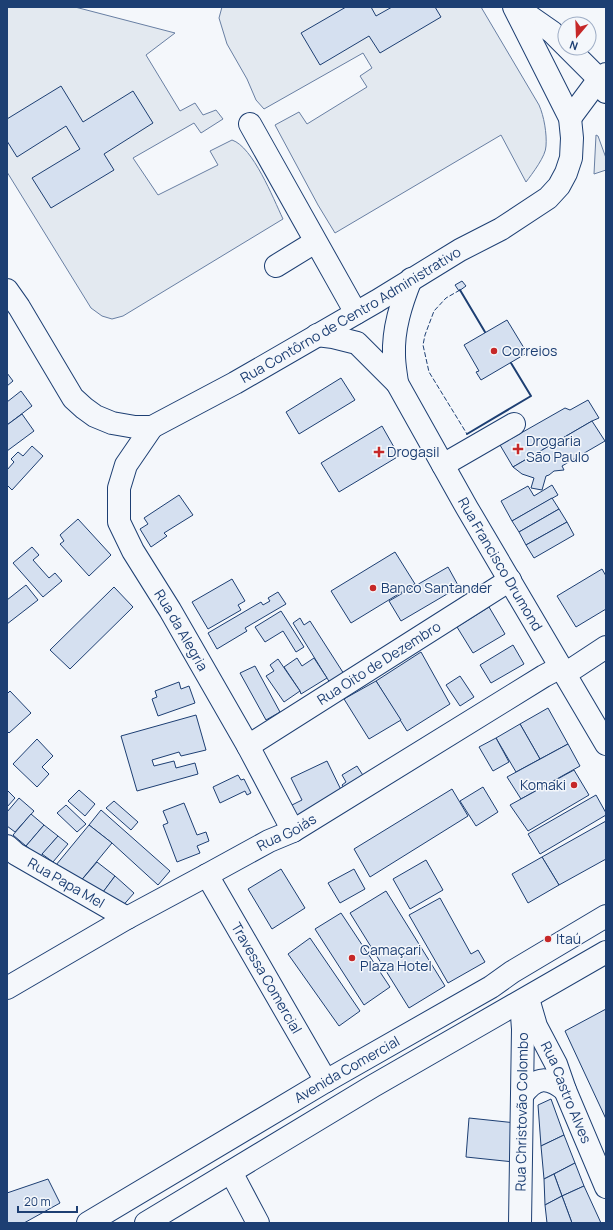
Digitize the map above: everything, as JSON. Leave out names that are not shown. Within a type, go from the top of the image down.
[{"type":"main road","points":[[515,7],[557,37]]},
{"type":"main road","name":"Rua Contôrno de Centro Administrativo","points":[[7,291],[19,307],[73,398],[95,416],[123,426],[152,427],[235,383],[356,313],[460,250],[501,228],[548,198],[559,186],[568,166],[572,138],[570,118],[515,7]]},
{"type":"main road","points":[[570,118],[604,82],[576,56]]},
{"type":"main road","points":[[250,124],[356,313]]},
{"type":"main road","points":[[276,266],[315,242]]},
{"type":"main road","name":"Rua Francisco Drumond","points":[[397,383],[394,354],[396,326],[401,303],[411,279]]},
{"type":"main road","name":"Rua Francisco Drumond","points":[[317,335],[334,337],[357,343],[397,383],[443,465],[606,744]]},
{"type":"main road","points":[[443,465],[514,424]]},
{"type":"main road","name":"Rua da Alegria","points":[[152,427],[126,465],[119,488],[119,522],[133,551],[170,610],[248,746],[293,831]]},
{"type":"main road","name":"Rua Oito de Dezembro","points":[[248,746],[510,580]]},
{"type":"main road","name":"Rua Goiás","points":[[7,988],[126,918],[269,841],[293,831],[544,676],[563,670],[606,647]]},
{"type":"main road","name":"Rua Papa Mel","points":[[10,854],[126,918]]},
{"type":"main road","name":"Travessa Comercial","points":[[207,875],[326,1081]]},
{"type":"main road","name":"Avenida Comercial","points":[[88,1223],[326,1081],[491,987],[512,972],[606,916]]},
{"type":"main road","name":"Avenida Comercial","points":[[146,1223],[373,1086],[606,952]]},
{"type":"main road","points":[[491,987],[518,1003]]},
{"type":"main road","name":"Rua Castro Alves","points":[[518,1003],[536,1026],[556,1064],[565,1090],[606,1187]]},
{"type":"main road","name":"Rua Christovão Colombo","points":[[518,1003],[523,1029],[520,1223]]},
{"type":"main road","points":[[523,1094],[529,1086],[536,1081],[542,1080],[553,1083],[565,1090]]},
{"type":"main road","points":[[231,1172],[258,1223]]},
{"type":"shaded area","points":[[7,7],[75,7],[175,33],[146,55],[180,111],[195,103],[203,115],[216,110],[223,119],[201,133],[194,123],[133,158],[158,195],[218,165],[210,151],[232,140],[247,152],[255,163],[262,174],[283,219],[123,316],[112,319],[102,316],[91,308],[7,172]]},
{"type":"shaded area","points":[[222,7],[481,7],[539,105],[546,131],[546,146],[544,155],[526,182],[501,135],[335,233],[318,205],[275,125],[299,112],[307,124],[367,87],[360,76],[372,68],[363,53],[264,109],[256,100],[247,79],[227,44],[219,18]]},
{"type":"shaded area","points":[[596,135],[598,136],[606,158],[606,170],[594,174]]},
{"type":"building","points":[[346,7],[371,7],[376,16],[392,7],[435,7],[441,17],[380,53],[369,36],[320,65],[301,33]]},
{"type":"building","points":[[61,86],[83,122],[133,91],[153,123],[104,154],[114,170],[51,208],[32,178],[80,149],[66,126],[17,157],[7,141],[7,119]]},
{"type":"building","points":[[462,281],[466,286],[459,291],[455,285]]},
{"type":"building","points":[[507,320],[527,353],[481,380],[476,372],[479,371],[464,345]]},
{"type":"building","points":[[7,373],[13,381],[7,386]]},
{"type":"building","points":[[341,378],[355,400],[299,434],[286,412]]},
{"type":"building","points":[[21,391],[32,406],[7,425],[7,402]]},
{"type":"building","points":[[588,400],[599,418],[513,467],[500,445],[565,408],[570,410]]},
{"type":"building","points":[[22,414],[34,431],[7,451],[7,425]]},
{"type":"building","points":[[592,421],[605,441],[562,466],[564,470],[554,471],[546,476],[542,490],[531,488],[534,478],[522,474],[513,467]]},
{"type":"building","points":[[382,426],[399,456],[339,492],[321,463]]},
{"type":"building","points":[[32,446],[43,456],[12,490],[7,485],[7,470],[14,462],[11,459],[18,452],[23,456]]},
{"type":"building","points":[[552,485],[558,495],[512,521],[501,501],[528,486],[534,496]]},
{"type":"building","points":[[179,495],[193,515],[164,533],[167,536],[151,547],[140,529],[148,524],[144,518]]},
{"type":"building","points":[[552,498],[559,509],[519,532],[512,521]]},
{"type":"building","points":[[559,509],[567,522],[526,545],[519,532]]},
{"type":"building","points":[[78,519],[111,555],[89,576],[60,544],[64,541],[60,535]]},
{"type":"building","points":[[567,522],[574,535],[534,558],[526,545]]},
{"type":"building","points":[[32,547],[39,555],[33,560],[49,578],[55,573],[62,581],[43,597],[13,563]]},
{"type":"building","name":"Banco Santander","points":[[395,552],[415,584],[351,623],[331,591]]},
{"type":"building","points":[[448,567],[459,587],[401,621],[389,601]]},
{"type":"building","points":[[602,569],[606,576],[606,609],[576,627],[557,596]]},
{"type":"building","points":[[232,579],[245,601],[238,605],[241,610],[208,629],[192,602]]},
{"type":"building","points":[[26,585],[38,600],[7,624],[7,600]]},
{"type":"building","points":[[114,587],[133,607],[70,669],[50,650]]},
{"type":"building","points":[[278,592],[286,604],[245,628],[247,631],[217,649],[208,633],[261,602],[263,605],[270,601],[268,598]]},
{"type":"building","points":[[489,607],[505,634],[473,653],[457,627]]},
{"type":"building","points":[[281,611],[304,647],[296,652],[283,631],[265,642],[255,627]]},
{"type":"building","points":[[300,618],[304,625],[310,621],[344,674],[330,683],[293,623]]},
{"type":"building","points":[[513,645],[524,664],[491,683],[480,665]]},
{"type":"building","points":[[421,652],[450,704],[407,731],[376,681]]},
{"type":"building","points":[[297,658],[302,666],[314,658],[327,678],[301,694],[284,667]]},
{"type":"building","points":[[278,659],[300,691],[284,702],[266,676],[274,671],[270,665]]},
{"type":"building","points":[[255,666],[280,712],[266,720],[240,673]]},
{"type":"building","points":[[460,676],[474,697],[460,706],[446,685]]},
{"type":"building","points":[[376,681],[401,720],[369,739],[344,699]]},
{"type":"building","points":[[179,682],[181,689],[189,686],[195,703],[158,716],[152,699],[157,697],[155,691]]},
{"type":"building","points":[[10,691],[31,713],[9,733],[7,731],[7,694]]},
{"type":"building","points":[[548,708],[568,744],[540,759],[520,724]]},
{"type":"building","points":[[196,715],[206,750],[181,756],[179,752],[152,760],[154,766],[174,761],[176,768],[195,763],[198,774],[137,791],[121,736]]},
{"type":"building","points":[[520,724],[540,759],[516,772],[496,738]]},
{"type":"building","points":[[496,738],[509,762],[493,771],[479,747]]},
{"type":"building","points":[[37,739],[53,756],[42,767],[49,774],[37,787],[13,764]]},
{"type":"building","points":[[568,744],[580,766],[521,799],[507,777]]},
{"type":"building","points":[[327,761],[344,796],[297,819],[290,806],[302,800],[291,778]]},
{"type":"building","points":[[357,766],[366,780],[346,791],[342,785],[346,782],[342,775]]},
{"type":"building","points":[[574,770],[589,795],[528,831],[510,805]]},
{"type":"building","points":[[238,775],[241,780],[244,779],[251,793],[247,795],[245,791],[220,803],[213,787]]},
{"type":"building","points":[[483,787],[498,812],[476,826],[460,801]]},
{"type":"building","points":[[452,789],[468,816],[370,877],[354,849]]},
{"type":"building","points":[[7,790],[15,798],[7,807]]},
{"type":"building","points":[[79,790],[95,804],[85,816],[68,801]]},
{"type":"building","points":[[596,795],[606,815],[540,854],[528,834]]},
{"type":"building","points":[[19,798],[34,811],[15,832],[7,826],[7,812]]},
{"type":"building","points":[[114,801],[138,822],[131,830],[106,808]]},
{"type":"building","points":[[184,803],[197,835],[206,832],[209,841],[197,846],[200,853],[177,862],[163,825],[168,823],[163,811]]},
{"type":"building","points":[[66,805],[86,824],[77,832],[57,813]]},
{"type":"building","points":[[101,810],[170,871],[158,885],[112,843],[89,825]]},
{"type":"building","points":[[31,814],[44,825],[26,846],[13,835]]},
{"type":"building","points":[[606,821],[606,859],[559,885],[542,857]]},
{"type":"building","points":[[44,825],[58,836],[40,857],[26,846]]},
{"type":"building","points":[[89,825],[112,843],[79,883],[56,865]]},
{"type":"building","points":[[58,836],[68,844],[53,862],[42,854]]},
{"type":"building","points":[[542,857],[559,885],[528,903],[512,874]]},
{"type":"building","points":[[426,860],[443,890],[410,909],[393,879]]},
{"type":"building","points":[[97,862],[115,876],[98,899],[79,883]]},
{"type":"building","points":[[281,869],[305,908],[272,929],[248,889]]},
{"type":"building","points":[[354,869],[365,889],[340,903],[328,883]]},
{"type":"building","points":[[115,876],[134,893],[120,909],[103,892]]},
{"type":"building","points":[[386,891],[445,986],[409,1008],[350,913]]},
{"type":"building","points":[[440,898],[471,954],[478,950],[485,962],[448,983],[409,915]]},
{"type":"building","name":"Camaçari Plaza Hotel","points":[[341,913],[390,987],[364,1005],[315,929]]},
{"type":"building","points":[[310,938],[360,1011],[339,1026],[288,954]]},
{"type":"building","points":[[606,1009],[606,1119],[565,1031]]},
{"type":"building","points":[[551,1099],[564,1135],[541,1146],[538,1105]]},
{"type":"building","points":[[469,1118],[516,1123],[514,1162],[466,1157]]},
{"type":"building","points":[[564,1135],[575,1163],[544,1179],[541,1146]]},
{"type":"building","points":[[575,1163],[584,1186],[562,1196],[554,1174]]},
{"type":"building","points":[[554,1174],[562,1196],[545,1205],[544,1179]]},
{"type":"building","points":[[48,1179],[60,1203],[24,1223],[7,1223],[7,1193]]},
{"type":"building","points":[[584,1186],[601,1223],[572,1223],[562,1196]]},
{"type":"building","points":[[562,1196],[572,1223],[547,1223],[545,1205]]},
{"type":"fence","points":[[460,290],[446,298],[434,311],[423,345],[429,372],[467,434]]},
{"type":"wall","points":[[460,290],[485,332]]},
{"type":"wall","points":[[467,434],[531,396],[511,363]]},
{"type":"place","name":"Correios","points":[[494,351]]},
{"type":"place","name":"Drogaria São Paulo","points":[[518,449]]},
{"type":"place","name":"Drogasil","points":[[379,452]]},
{"type":"place","name":"Banco Santander","points":[[373,588]]},
{"type":"place","name":"Komaki","points":[[574,785]]},
{"type":"place","name":"Itaú","points":[[548,939]]},
{"type":"place","name":"Camaçari Plaza Hotel","points":[[352,958]]}]
